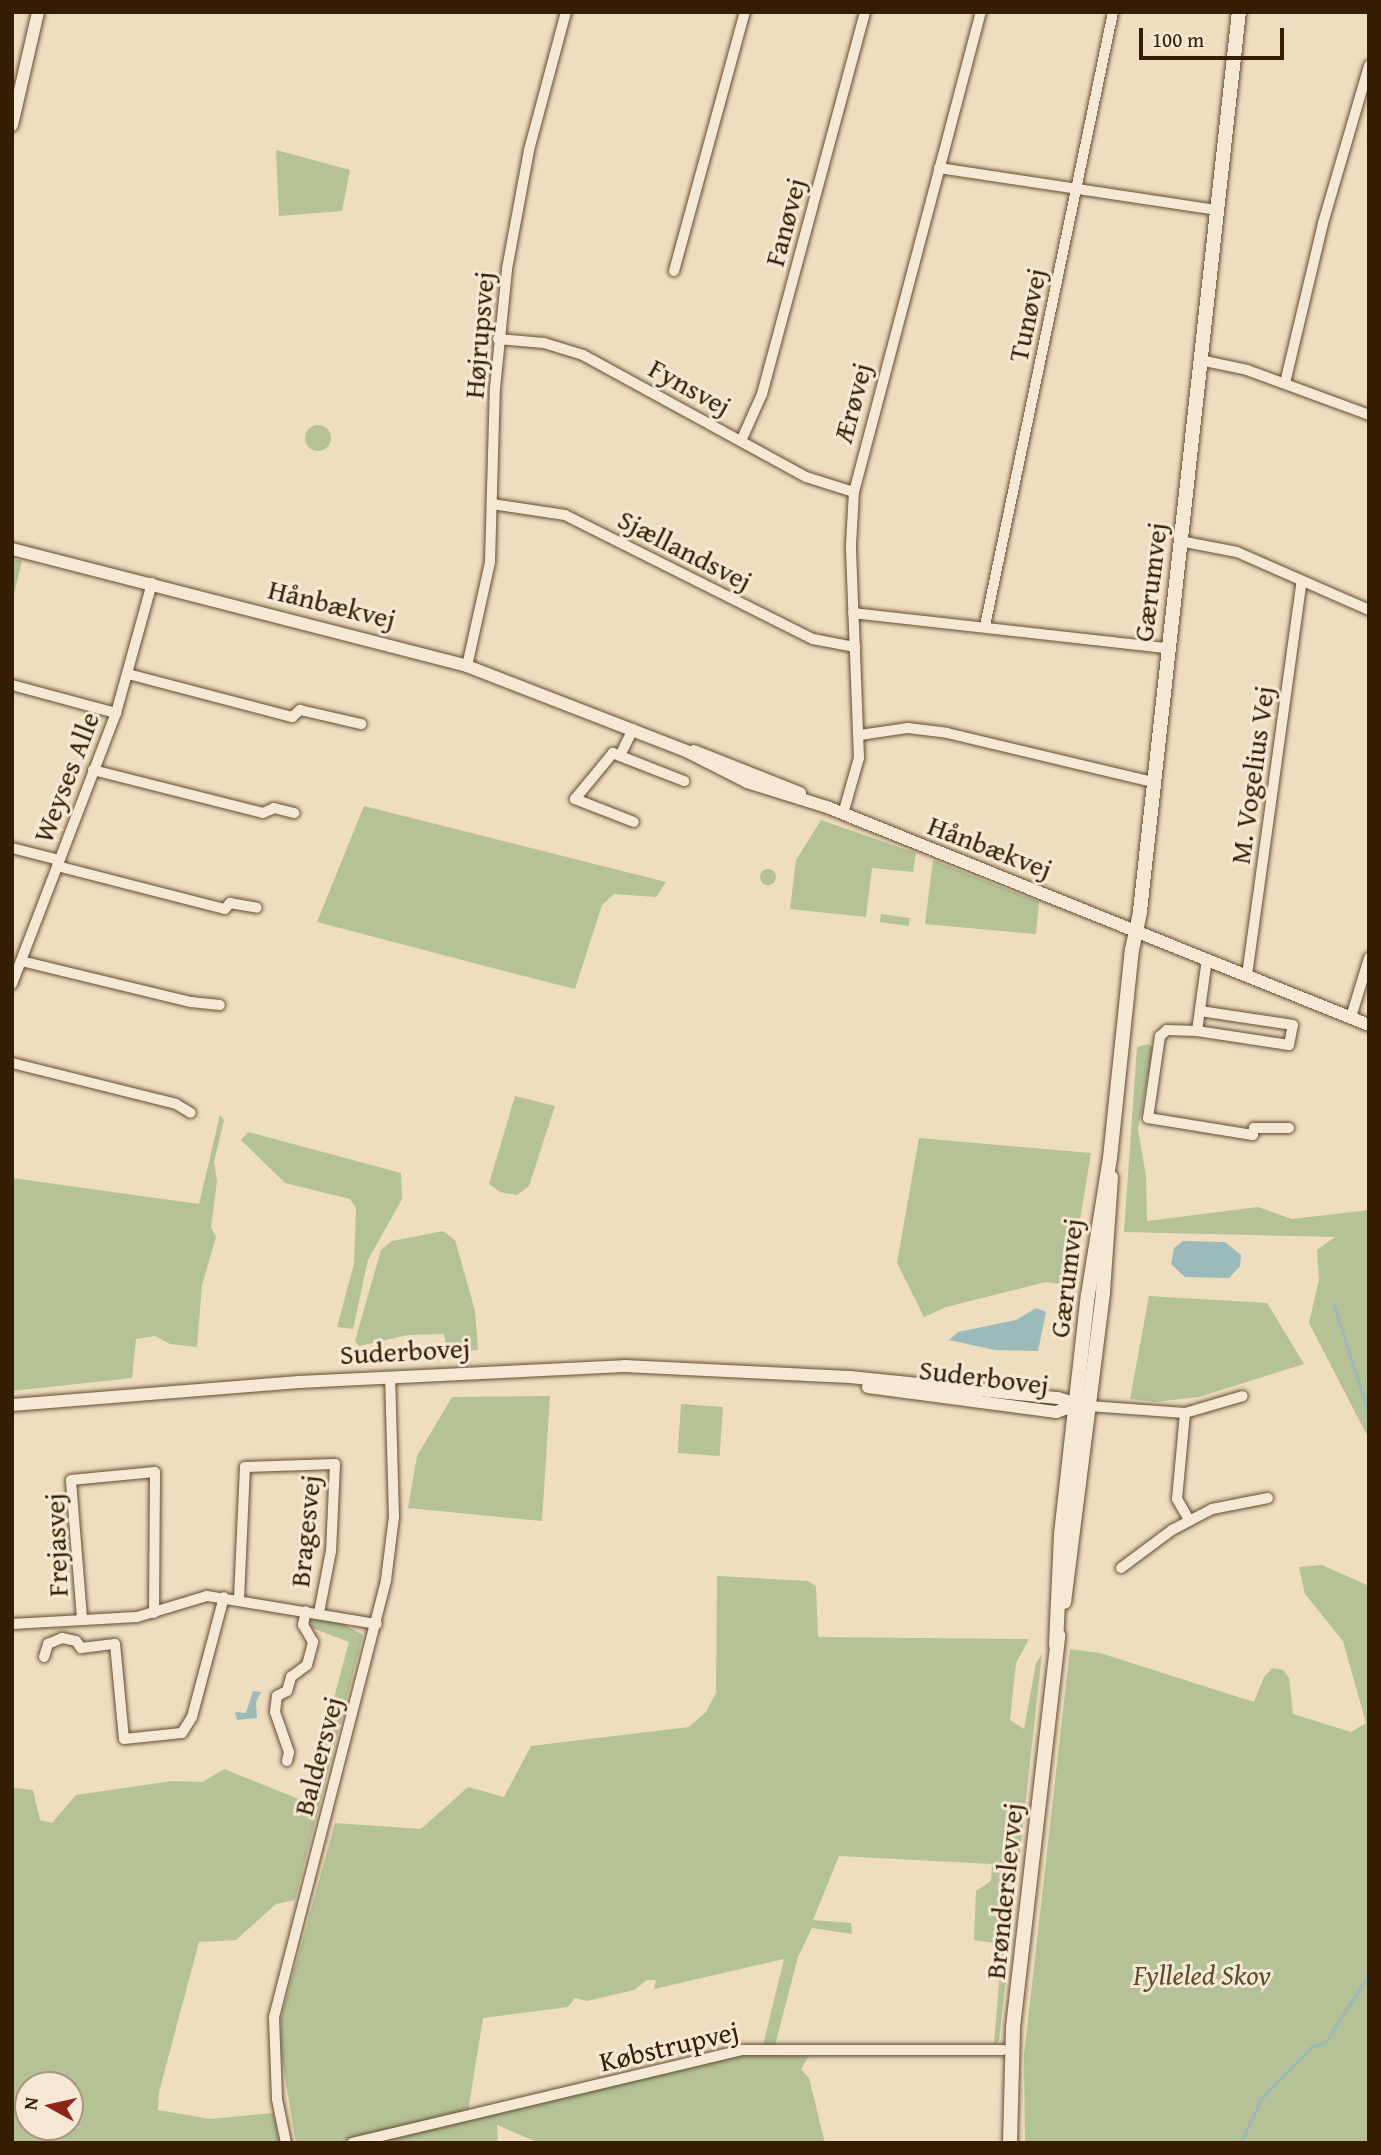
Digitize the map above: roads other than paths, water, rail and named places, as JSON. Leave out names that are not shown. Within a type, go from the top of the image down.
[{"type":"main road","name":"Gærumvej","points":[[1083,1406],[1091,1268],[1110,1158],[1239,12]]},
{"type":"main road","name":"Brønderslevvej","points":[[1010,2143],[1013,2027],[1056,1645],[1061,1534],[1083,1406]]},
{"type":"street","name":"Højrupsvej","points":[[467,666],[487,587],[498,339],[519,198],[566,12]]},
{"type":"street","points":[[674,271],[745,12]]},
{"type":"street","name":"Fanøvej","points":[[741,441],[762,394],[865,12]]},
{"type":"street","name":"Ærøvej","points":[[843,814],[856,776],[860,734],[853,613],[854,492],[981,12]]},
{"type":"street","name":"Tunøvej","points":[[985,626],[1113,12]]},
{"type":"street","points":[[12,125],[34,13]]},
{"type":"street","points":[[1285,383],[1323,223],[1369,66]]},
{"type":"street","points":[[939,168],[1076,191],[1216,210]]},
{"type":"street","name":"Fynsvej","points":[[498,339],[544,343],[583,355],[806,477],[854,492]]},
{"type":"street","points":[[1200,360],[1285,383],[1369,415]]},
{"type":"street","name":"Sjællandsvej","points":[[492,504],[565,515],[813,639],[855,647]]},
{"type":"street","points":[[1180,541],[1215,545],[1369,610]]},
{"type":"street","name":"Hånbækvej","points":[[12,549],[467,666],[633,729],[686,751],[747,782],[827,807],[1369,1025]]},
{"type":"street","name":"M. Vogelius Vej","points":[[1247,975],[1302,581]]},
{"type":"street","name":"Weyses Alle","points":[[12,984],[116,713],[152,583]]},
{"type":"street","points":[[853,613],[1167,648]]},
{"type":"street","points":[[128,674],[292,717],[300,710],[361,724]]},
{"type":"street","points":[[12,685],[116,713]]},
{"type":"street","points":[[860,734],[908,728],[947,733],[1152,782]]},
{"type":"street","points":[[620,756],[633,729]]},
{"type":"street","points":[[634,822],[575,799],[613,753],[684,781]]},
{"type":"street","points":[[93,770],[263,813],[274,808],[295,813]]},
{"type":"street","points":[[12,848],[225,909],[230,902],[257,908]]},
{"type":"street","points":[[1351,1017],[1369,958]]},
{"type":"street","points":[[1197,1031],[1207,959]]},
{"type":"street","points":[[21,961],[191,1002],[220,1005]]},
{"type":"street","points":[[1200,1011],[1293,1025],[1289,1045],[1197,1031],[1167,1030],[1160,1036],[1148,1118],[1253,1135],[1254,1128],[1289,1128]]},
{"type":"street","points":[[12,1063],[176,1104],[191,1114]]},
{"type":"street","name":"Suderbovej","points":[[12,1405],[390,1377],[624,1366],[802,1375],[1058,1398],[1083,1406]]},
{"type":"street","name":"Baldersvej","points":[[286,2143],[277,2099],[274,2017],[377,1624],[394,1517],[390,1377]]},
{"type":"street","points":[[1083,1406],[1185,1413],[1243,1396]]},
{"type":"street","points":[[1185,1413],[1177,1499],[1189,1520]]},
{"type":"street","name":"Bragesvej","points":[[239,1599],[245,1467],[335,1464],[331,1551],[319,1613]]},
{"type":"street","name":"Frejasvej","points":[[82,1618],[71,1480],[155,1472],[153,1613]]},
{"type":"street","points":[[1121,1568],[1189,1520],[1212,1509],[1268,1498]]},
{"type":"street","points":[[12,1623],[153,1613],[194,1597],[224,1597],[377,1624]]},
{"type":"street","points":[[44,1657],[48,1644],[62,1637],[76,1641],[81,1648],[115,1644],[124,1739],[182,1733],[192,1717],[224,1597]]},
{"type":"street","points":[[287,1760],[289,1752],[275,1712],[277,1696],[288,1691],[291,1677],[307,1665],[313,1642],[303,1625],[306,1611]]},
{"type":"street","points":[[61,1620],[62,1637]]},
{"type":"street","name":"Købstrupvej","points":[[352,2143],[742,2050],[1003,2050]]},
{"type":"water","points":[[1183,1241],[1225,1242],[1241,1255],[1240,1266],[1229,1278],[1185,1277],[1171,1264],[1174,1248]]},
{"type":"water","points":[[1036,1308],[1046,1312],[1038,1351],[995,1350],[949,1340],[958,1332],[1016,1320]]},
{"type":"water","points":[[253,1691],[261,1692],[256,1702],[257,1718],[237,1720],[235,1712],[246,1713]]},
{"type":"waterway","points":[[1334,1304],[1369,1414]]},
{"type":"waterway","points":[[1240,2143],[1262,2098],[1312,2046],[1325,2043],[1369,1974]]},
{"type":"park label","name":"Fylleled Skov","points":[[1202,1975]]}]
